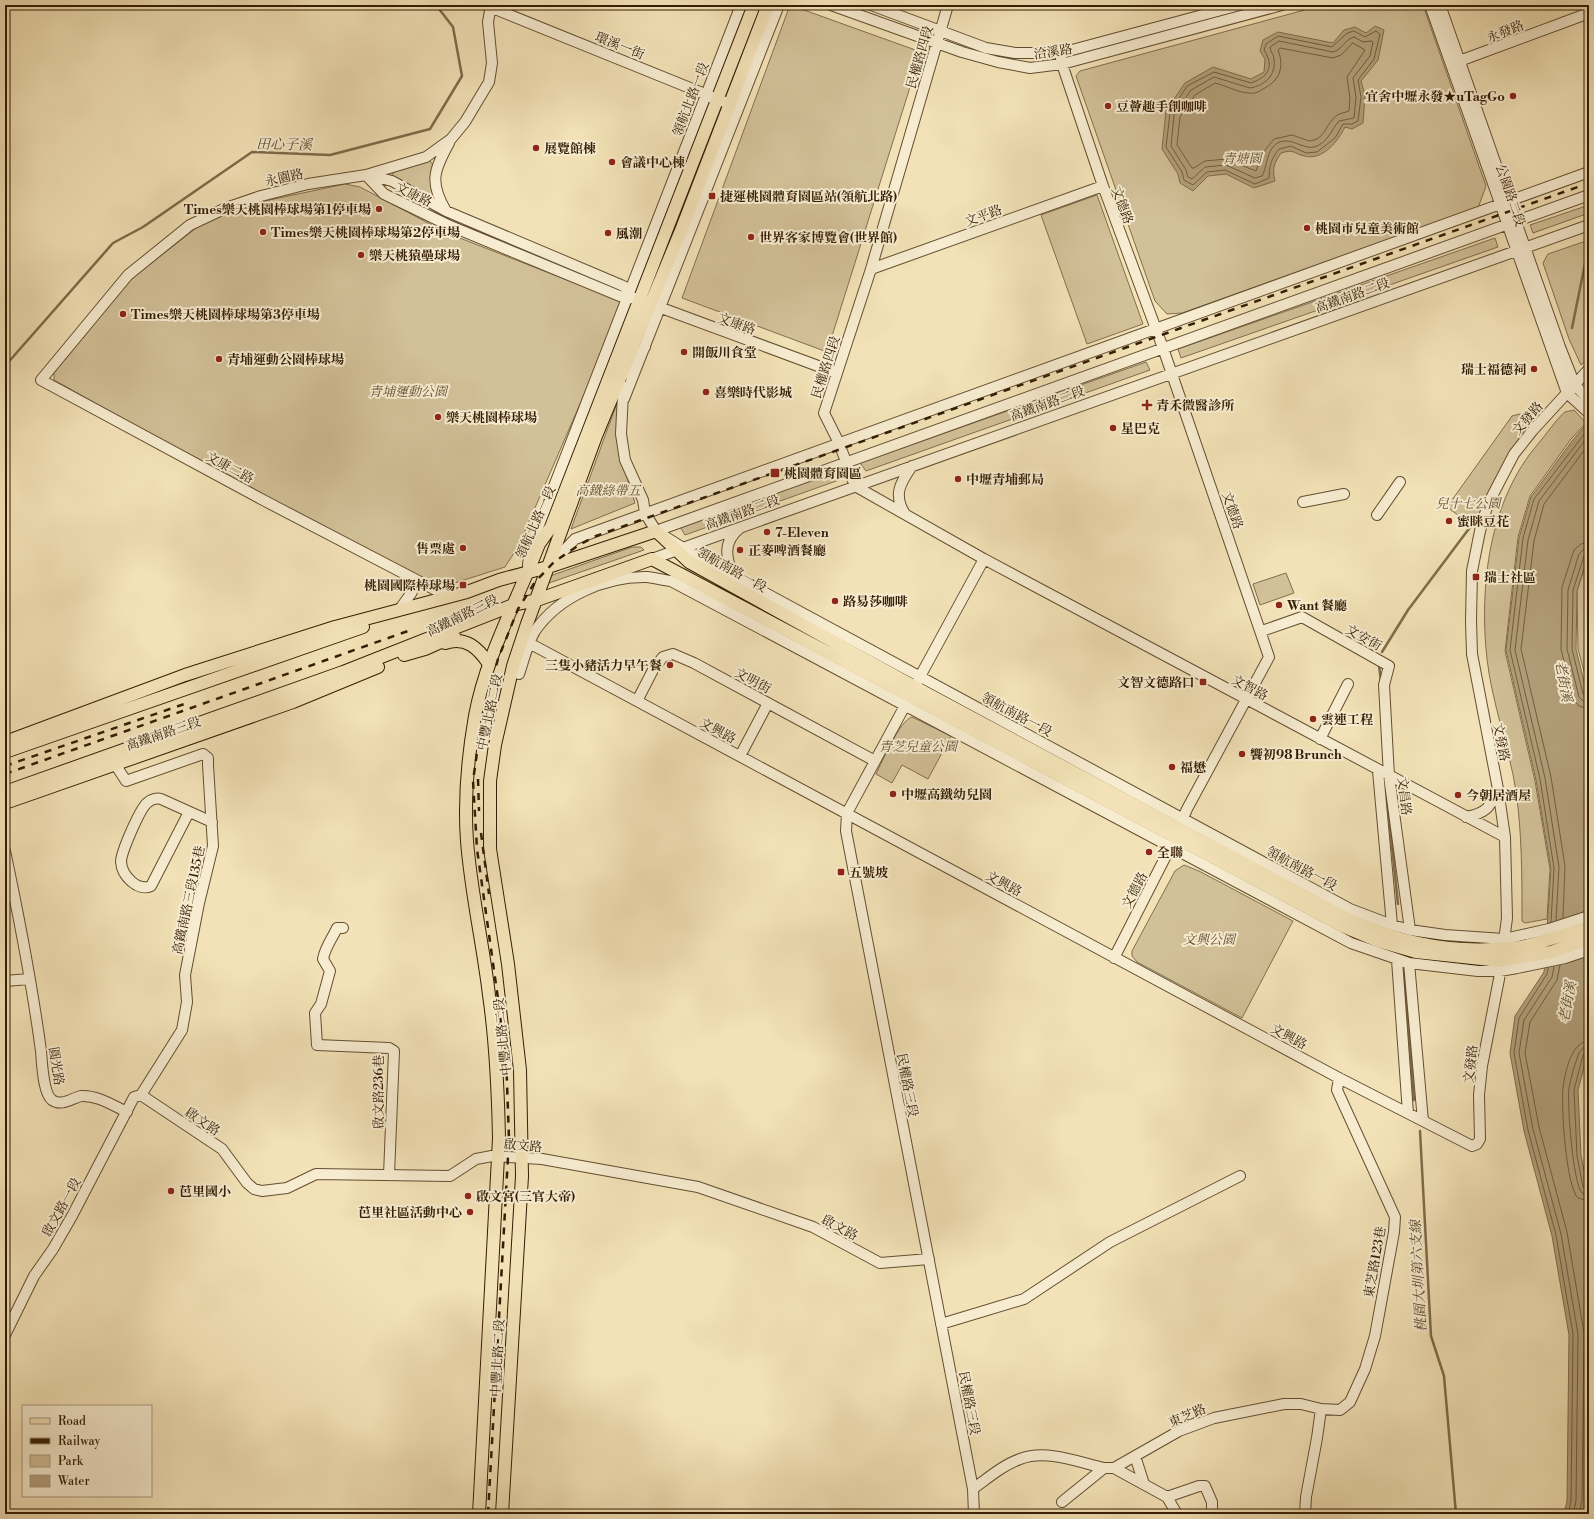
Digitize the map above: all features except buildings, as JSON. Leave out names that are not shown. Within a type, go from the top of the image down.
[{"type":"main road","name":"領航北路一段","points":[[548,567],[619,380],[712,97],[754,5]]},
{"type":"main road","name":"領航北路一段","points":[[528,573],[539,544],[551,527],[645,302],[734,106],[768,5]]},
{"type":"main road","name":"高鐵南路二段","points":[[528,573],[656,531]]},
{"type":"main road","name":"領航南路一段","points":[[656,531],[680,549],[688,562],[912,691]]},
{"type":"main road","name":"高鐵南路二段","points":[[513,605],[537,600],[652,558]]},
{"type":"main road","name":"領航南路一段","points":[[652,558],[912,691],[1177,833],[1342,926],[1378,941],[1416,952],[1500,966],[1519,952],[1503,944],[1449,948],[1418,943],[1382,932],[1344,917],[1177,833]]},
{"type":"main road","name":"中豐北路二段","points":[[502,1514],[522,1176],[520,1070],[508,964],[490,849],[490,781],[503,703],[513,666],[548,567]]},
{"type":"main road","name":"高鐵南路三段","points":[[5,752],[449,597],[499,580],[528,573]]},
{"type":"main road","name":"中豐北路二段","points":[[479,1514],[499,1155],[498,1078],[490,996],[471,876],[467,840],[468,770],[476,714],[489,664],[528,573]]},
{"type":"main road","name":"高鐵南路三段","points":[[5,742],[185,675],[335,628],[400,609],[449,597]]},
{"type":"main road","name":"高鐵南路三段","points":[[5,792],[344,672],[513,605]]},
{"type":"main road","name":"高鐵南路三段","points":[[5,803],[293,702],[337,685],[407,654],[425,649],[486,622],[513,605]]},
{"type":"main road","points":[[407,654],[460,625]]},
{"type":"main road","points":[[425,649],[449,642],[463,640],[477,648],[489,664]]},
{"type":"main road","points":[[41,729],[95,720]]},
{"type":"main road","points":[[73,768],[115,764]]},
{"type":"main road","points":[[1519,952],[1589,927]]},
{"type":"main road","points":[[1519,952],[1552,952],[1589,939]]},
{"type":"street","name":"領航北路一段","points":[[712,97],[741,5]]},
{"type":"street","name":"領航北路一段","points":[[734,106],[779,5]]},
{"type":"street","name":"洽溪路","points":[[830,5],[937,43],[998,62],[1030,68],[1062,64],[1282,5]]},
{"type":"street","name":"洽溪路","points":[[872,5],[986,48],[1015,53],[1060,52],[1072,50],[1220,8],[1240,5]]},
{"type":"street","name":"民權路四段","points":[[855,486],[845,463],[839,443],[824,413],[871,269],[948,5]]},
{"type":"street","name":"公園路二段","points":[[1430,5],[1456,63],[1512,222],[1575,385]]},
{"type":"street","name":"公園路二段","points":[[1440,5],[1456,63]]},
{"type":"street","name":"環溪一街","points":[[490,6],[734,106]]},
{"type":"street","name":"永園路","points":[[41,380],[128,275],[190,225],[226,208],[261,196],[308,184],[366,175],[426,157],[451,139],[465,122],[489,82],[492,63],[488,22],[490,6]]},
{"type":"street","points":[[1220,8],[1225,20]]},
{"type":"street","name":"永發路","points":[[1456,63],[1589,13]]},
{"type":"street","name":"文德路","points":[[1060,52],[1062,64],[1103,186],[1163,348],[1262,632],[1269,657],[1246,699],[1114,958]]},
{"type":"street","name":"文康路","points":[[448,225],[446,211],[438,198],[435,183],[437,165],[451,139]]},
{"type":"street","name":"高鐵南路二段","points":[[548,567],[575,539],[1589,172]]},
{"type":"street","name":"文康路","points":[[366,175],[392,181],[446,211],[626,287],[645,302]]},
{"type":"street","name":"文康路","points":[[366,175],[384,194],[448,225],[617,296],[645,302],[837,373]]},
{"type":"street","name":"文平路","points":[[871,269],[1103,186]]},
{"type":"street","name":"高鐵南路二段","points":[[656,531],[1589,194]]},
{"type":"street","name":"高鐵南路二段","points":[[652,558],[1589,225]]},
{"type":"street","name":"公園路二段","points":[[1522,249],[1567,393]]},
{"type":"street","name":"領航北路一段","points":[[623,401],[645,347],[645,302]]},
{"type":"street","points":[[645,347],[619,380],[623,393],[621,434],[625,460],[643,500],[645,514],[656,531]]},
{"type":"street","name":"文發路","points":[[1467,1144],[1472,1146],[1477,1144],[1480,1139],[1479,1095],[1482,1066],[1507,918],[1505,837],[1498,789],[1472,654],[1471,589],[1475,552],[1488,504],[1514,454],[1589,369]]},
{"type":"street","name":"文康二路","points":[[41,380],[407,577],[449,597]]},
{"type":"street","points":[[1575,385],[1586,402],[1589,413]]},
{"type":"street","points":[[1567,393],[1586,402]]},
{"type":"street","points":[[905,514],[898,497],[900,487],[912,466]]},
{"type":"street","points":[[1377,515],[1400,482]]},
{"type":"street","points":[[855,486],[984,559],[912,691]]},
{"type":"street","points":[[1303,502],[1344,494]]},
{"type":"street","points":[[734,577],[727,561],[726,551],[728,542],[734,532],[742,526]]},
{"type":"street","name":"領航南路一段","points":[[680,549],[734,577],[912,691],[1177,833],[1392,926],[1503,944]]},
{"type":"street","name":"文智路","points":[[984,559],[1320,738],[1378,771],[1505,837]]},
{"type":"street","points":[[400,609],[412,592],[407,577]]},
{"type":"street","points":[[687,577],[718,606]]},
{"type":"street","points":[[519,674],[529,644],[548,614],[567,599],[594,587],[626,579],[647,578],[671,581],[718,606]]},
{"type":"street","name":"領航南路一段","points":[[718,606],[912,691]]},
{"type":"street","name":"文安街","points":[[1262,632],[1302,617],[1389,666]]},
{"type":"street","name":"文興路","points":[[529,644],[1339,1078],[1467,1144]]},
{"type":"street","name":"文明街","points":[[637,701],[654,668],[663,657],[673,654],[875,761]]},
{"type":"street","name":"文昌路","points":[[1389,666],[1384,685],[1389,776],[1410,930]]},
{"type":"street","points":[[1320,738],[1348,684]]},
{"type":"street","name":"民權路三段","points":[[912,691],[847,814],[846,831],[973,1489],[974,1514]]},
{"type":"street","points":[[740,756],[768,703]]},
{"type":"street","name":"高鐵南路三段135巷","points":[[115,764],[122,777],[126,780],[131,780],[203,754],[208,758],[214,846],[199,903],[185,975],[187,1002],[185,1024],[141,1095]]},
{"type":"street","name":"文昌路","points":[[1378,771],[1392,926]]},
{"type":"street","points":[[1466,817],[1480,814],[1487,808],[1491,804],[1498,789]]},
{"type":"street","points":[[189,812],[151,886],[145,888],[138,887],[125,872],[121,862],[124,850],[142,808],[148,802],[157,798],[212,822]]},
{"type":"street","name":"領航南路一段","points":[[1177,833],[1336,936],[1397,960],[1409,963],[1478,970],[1500,966]]},
{"type":"street","name":"圓光路","points":[[5,851],[29,979],[45,1086],[50,1098],[56,1103],[61,1103],[81,1096],[96,1097],[126,1112]]},
{"type":"street","points":[[1519,952],[1549,929],[1589,916]]},
{"type":"street","name":"啟文路236巷","points":[[343,928],[337,928],[332,941],[325,947],[323,959],[330,971],[321,1004],[315,1013],[316,1045],[390,1048],[394,1051],[389,1175]]},
{"type":"street","points":[[1519,952],[1565,958],[1589,950]]},
{"type":"street","points":[[1397,960],[1408,1113]]},
{"type":"street","points":[[1409,963],[1423,1121]]},
{"type":"street","points":[[5,981],[29,979]]},
{"type":"street","name":"東芝路123巷","points":[[1321,1409],[1340,1410],[1350,1402],[1358,1387],[1375,1336],[1394,1232],[1395,1218],[1337,1090],[1339,1078]]},
{"type":"street","name":"啟文路","points":[[141,1095],[222,1149],[247,1183],[254,1189],[272,1191],[287,1188],[316,1174],[450,1176],[476,1159],[499,1155],[542,1159],[698,1187],[813,1227],[880,1263],[929,1259]]},
{"type":"street","name":"啟文路一段","points":[[5,1335],[34,1276],[72,1216],[134,1097],[141,1095]]},
{"type":"street","points":[[942,1324],[1024,1299],[1110,1242],[1240,1176]]},
{"type":"street","name":"東芝路","points":[[1062,1502],[1109,1468],[1135,1456],[1179,1431],[1214,1418],[1284,1404],[1301,1404],[1321,1409]]},
{"type":"street","points":[[1305,1514],[1306,1497],[1321,1409]]},
{"type":"street","points":[[973,1489],[1001,1469],[1020,1459],[1048,1455],[1109,1468],[1144,1484],[1167,1497],[1177,1514]]},
{"type":"street","points":[[1135,1456],[1144,1484]]},
{"type":"street","points":[[1167,1497],[1199,1486],[1205,1486],[1212,1502],[1212,1513],[1209,1514]]},
{"type":"green space","points":[[790,5],[921,52],[827,352],[682,298]]},
{"type":"green space","name":"青塘園","points":[[1323,5],[1423,5],[1486,186],[1478,208],[1182,313],[1167,314],[1155,301],[1076,76],[1080,71]]},
{"type":"green space","points":[[429,160],[432,163],[435,173],[434,199],[393,181],[392,174],[396,171]]},
{"type":"green space","name":"青埔運動公園","points":[[345,184],[360,187],[447,233],[618,300],[622,307],[518,547],[505,567],[439,588],[307,521],[54,380],[54,373],[131,279],[200,225],[220,215],[260,202]]},
{"type":"green space","points":[[1097,195],[1143,324],[1087,344],[1041,215]]},
{"type":"green space","points":[[1589,205],[1589,213],[1533,233],[1530,225]]},
{"type":"green space","points":[[1495,238],[1498,247],[1181,358],[1178,349]]},
{"type":"green space","points":[[1589,240],[1589,358],[1581,365],[1569,339],[1543,263],[1548,254]]},
{"type":"green space","points":[[1146,362],[1150,370],[866,471],[860,463]]},
{"type":"green space","name":"高鐵綠帶五","points":[[620,395],[623,465],[635,503],[571,529]]},
{"type":"green space","name":"兒十七公園","points":[[1536,410],[1498,474],[1474,527],[1447,507],[1512,416]]},
{"type":"green space","points":[[1574,410],[1586,423],[1571,439],[1530,496],[1518,537],[1505,651],[1535,781],[1550,869],[1547,919],[1525,923],[1522,921],[1521,839],[1516,791],[1489,676],[1487,659],[1485,603],[1487,574],[1491,546],[1498,518],[1508,491],[1521,467],[1559,418],[1565,412]]},
{"type":"green space","points":[[836,472],[839,480],[685,535],[680,527]]},
{"type":"green space","points":[[632,547],[641,547],[644,550],[549,583],[550,576]]},
{"type":"green space","points":[[1589,555],[1589,690],[1578,649],[1577,591]]},
{"type":"green space","points":[[1286,573],[1294,593],[1260,605],[1253,584]]},
{"type":"green space","name":"青芝兒童公園","points":[[912,717],[951,736],[928,779],[902,765],[892,783],[876,774],[902,725]]},
{"type":"green space","name":"文興公園","points":[[1184,865],[1199,871],[1293,921],[1242,1018],[1137,962],[1132,956],[1132,951],[1175,871]]},
{"type":"water","points":[[1375,26],[1384,30],[1378,60],[1361,81],[1365,96],[1363,123],[1352,129],[1345,127],[1334,144],[1329,149],[1317,156],[1304,156],[1291,151],[1281,153],[1274,166],[1275,181],[1254,188],[1226,174],[1208,176],[1193,191],[1180,183],[1178,174],[1162,149],[1166,111],[1185,83],[1213,67],[1251,79],[1264,72],[1265,59],[1260,51],[1263,40],[1278,32],[1333,43],[1344,30],[1355,27],[1366,33]]},
{"type":"water","name":"老街溪","points":[[1589,421],[1589,552],[1577,591],[1576,649],[1589,701],[1589,1049],[1578,1090],[1581,1155],[1589,1196],[1589,1514],[1564,1514],[1567,1501],[1569,1335],[1552,1236],[1524,1131],[1510,1053],[1515,1016],[1544,972],[1551,869],[1536,780],[1506,650],[1519,538],[1531,497],[1572,441]]},
{"type":"waterway","name":"田心子溪","points":[[5,366],[113,243],[143,227],[252,152],[330,155],[430,129],[462,76],[453,27],[436,5]]},
{"type":"waterway","points":[[1572,328],[1589,244]]},
{"type":"waterway","points":[[1382,652],[1408,610],[1471,526]]},
{"type":"waterway","points":[[1379,665],[1381,682]]},
{"type":"waterway","points":[[1387,797],[1398,904]]},
{"type":"waterway","points":[[1405,980],[1414,1100]]},
{"type":"waterway","name":"桃園大圳第六支線","points":[[1420,1131],[1431,1336],[1444,1376],[1456,1514]]},
{"type":"railway","points":[[488,1514],[509,1139],[506,1056],[477,849],[473,781],[482,717],[498,659],[518,609],[535,582],[554,562],[579,545],[596,536],[1589,183]]},
{"type":"railway","points":[[5,774],[408,631]]},
{"type":"railway","points":[[5,766],[190,702]]},
{"type":"railway","points":[[478,779],[479,811]]},
{"type":"railway","points":[[481,833],[489,894]]},
{"type":"place","name":"宜舍中壢永發★uTagGo","points":[[1513,96]]},
{"type":"place","name":"豆薈趣手創咖啡","points":[[1108,106]]},
{"type":"place","name":"展覽館棟","points":[[536,148]]},
{"type":"place","name":"會議中心棟","points":[[612,162]]},
{"type":"place","name":"捷運桃園體育園區站(領航北路)","points":[[712,196]]},
{"type":"place","name":"Times樂天桃園棒球場第1停車場","points":[[379,209]]},
{"type":"place","name":"桃園市兒童美術館","points":[[1307,228]]},
{"type":"place","name":"Times樂天桃園棒球場第2停車場","points":[[263,232]]},
{"type":"place","name":"風潮","points":[[608,233]]},
{"type":"place","name":"世界客家博覽會(世界館)","points":[[751,237]]},
{"type":"place","name":"樂天桃猿壘球場","points":[[361,255]]},
{"type":"place","name":"Times樂天桃園棒球場第3停車場","points":[[123,314]]},
{"type":"place","name":"開飯川食堂","points":[[684,352]]},
{"type":"place","name":"青埔運動公園棒球場","points":[[219,359]]},
{"type":"place","name":"瑞士福德祠","points":[[1534,369]]},
{"type":"place","name":"喜樂時代影城","points":[[706,392]]},
{"type":"place","name":"青禾微醫診所","points":[[1147,405]]},
{"type":"place","name":"樂天桃園棒球場","points":[[438,417]]},
{"type":"place","name":"星巴克","points":[[1113,428]]},
{"type":"place","name":"桃園體育園區","points":[[775,473]]},
{"type":"place","name":"中壢青埔郵局","points":[[958,479]]},
{"type":"place","name":"蜜眯豆花","points":[[1449,521]]},
{"type":"place","name":"7-Eleven","points":[[767,532]]},
{"type":"place","name":"售票處","points":[[463,548]]},
{"type":"place","name":"正麥啤酒餐廳","points":[[740,550]]},
{"type":"place","name":"瑞士社區","points":[[1476,577]]},
{"type":"place","name":"桃園國際棒球場","points":[[463,585]]},
{"type":"place","name":"路易莎咖啡","points":[[835,601]]},
{"type":"place","name":"Want 餐廳","points":[[1279,605]]},
{"type":"place","name":"三隻小豬活力早午餐","points":[[670,665]]},
{"type":"place","name":"文智文德路口","points":[[1203,682]]},
{"type":"place","name":"雲連工程","points":[[1313,719]]},
{"type":"place","name":"饗初98 Brunch","points":[[1242,754]]},
{"type":"place","name":"福懋","points":[[1172,767]]},
{"type":"place","name":"中壢高鐵幼兒園","points":[[893,794]]},
{"type":"place","name":"今朝居酒屋","points":[[1458,795]]},
{"type":"place","name":"全聯","points":[[1149,852]]},
{"type":"place","name":"五號坡","points":[[841,872]]},
{"type":"place","name":"芭里國小","points":[[171,1191]]},
{"type":"place","name":"啟文宮(三官大帝)","points":[[468,1196]]},
{"type":"place","name":"芭里社區活動中心","points":[[470,1212]]}]
